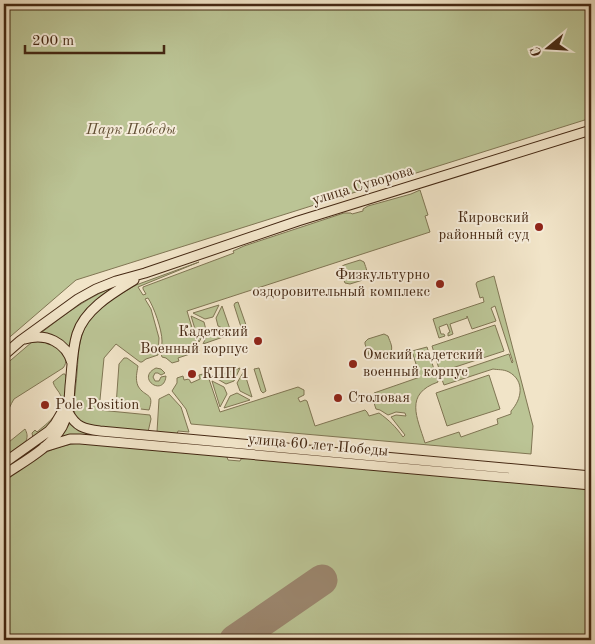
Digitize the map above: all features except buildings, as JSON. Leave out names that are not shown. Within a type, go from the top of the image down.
[{"type":"main road","name":"улица Суворова","points":[[145,273],[298,221],[591,130]]},
{"type":"main road","points":[[4,355],[20,341],[90,292],[116,281],[145,273]]},
{"type":"main road","points":[[4,475],[44,447],[60,429],[68,412],[77,334],[86,316],[116,291],[145,273]]},
{"type":"main road","points":[[20,341],[32,337],[51,340],[66,349],[72,365]]},
{"type":"main road","points":[[4,463],[49,431],[69,400]]},
{"type":"main road","name":"улица 60 лет Победы","points":[[68,412],[73,421],[83,428],[139,440]]},
{"type":"main road","name":"улица 60 лет Победы","points":[[44,447],[70,439],[139,440],[516,473],[591,476]]},
{"type":"main road","name":"улица 60 лет Победы","points":[[516,473],[591,485]]},
{"type":"green space","name":"Парк Победы","points":[[4,4],[591,4],[591,118],[76,280],[4,342]]},
{"type":"green space","points":[[420,190],[428,215],[425,216],[430,232],[187,311],[199,351],[178,358],[179,361],[172,363],[162,357],[162,336],[159,325],[148,298],[145,299],[151,309],[159,338],[158,355],[140,362],[116,344],[104,358],[99,410],[150,415],[148,432],[97,428],[82,424],[75,416],[74,400],[79,351],[84,329],[96,313],[119,295],[136,285],[199,262],[138,287],[143,295],[146,294],[143,287],[234,253],[233,251],[244,246],[344,213],[352,214],[363,211],[368,206]]},
{"type":"green space","points":[[360,260],[364,262],[366,279],[350,284],[345,283],[340,270],[341,267]]},
{"type":"green space","points":[[494,276],[533,426],[531,454],[191,424],[186,409],[172,391],[177,383],[177,378],[183,376],[184,380],[189,379],[191,383],[200,379],[199,375],[207,373],[220,412],[298,387],[304,390],[304,395],[298,398],[300,402],[307,401],[315,426],[365,410],[369,416],[379,413],[403,437],[405,435],[391,417],[396,415],[406,416],[405,413],[396,412],[388,415],[376,409],[373,400],[376,399],[374,393],[420,377],[412,351],[427,347],[438,382],[420,393],[417,400],[417,415],[425,443],[459,432],[461,437],[498,424],[497,419],[511,414],[518,401],[520,385],[514,376],[507,371],[493,369],[444,385],[441,377],[509,354],[513,362],[495,306],[491,308],[496,321],[472,329],[467,316],[467,318],[450,324],[453,334],[448,336],[450,332],[447,324],[439,327],[441,334],[445,336],[439,338],[433,319],[484,302],[483,297],[480,298],[476,284]]},
{"type":"green space","points":[[121,284],[71,340],[69,347],[41,333],[79,305]]},
{"type":"green space","points":[[238,302],[246,325],[241,327],[234,305]]},
{"type":"green space","points":[[219,305],[213,317],[205,319],[193,313]]},
{"type":"green space","points":[[222,306],[231,332],[218,326],[216,318]]},
{"type":"green space","points":[[191,316],[204,322],[206,330],[199,342]]},
{"type":"green space","points":[[495,325],[504,351],[440,372],[432,346]]},
{"type":"green space","points":[[216,329],[229,335],[203,344],[209,331]]},
{"type":"green space","points":[[384,334],[388,336],[391,345],[390,353],[370,358],[365,342],[368,339]]},
{"type":"green space","points":[[46,341],[63,351],[66,360],[65,366],[14,399],[4,416],[4,366],[32,342]]},
{"type":"green space","points":[[124,358],[138,366],[137,383],[151,400],[149,410],[116,406],[119,364]]},
{"type":"green space","points":[[156,368],[161,369],[165,373],[161,375],[155,373],[153,377],[155,381],[159,381],[161,377],[166,376],[161,385],[156,386],[149,381],[148,377],[150,372]]},
{"type":"green space","points":[[240,368],[234,381],[226,384],[214,377]]},
{"type":"green space","points":[[259,368],[266,391],[263,393],[254,369]]},
{"type":"green space","points":[[244,371],[252,397],[240,391],[237,383]]},
{"type":"green space","points":[[65,374],[65,393],[60,406],[61,396],[53,382]]},
{"type":"green space","points":[[489,375],[500,409],[447,426],[436,393]]},
{"type":"green space","points":[[212,381],[224,387],[227,394],[220,407]]},
{"type":"green space","points":[[237,393],[250,400],[224,408],[230,396]]},
{"type":"green space","points":[[169,394],[181,407],[189,432],[178,431],[177,434],[157,432],[159,399]]},
{"type":"green space","points":[[58,410],[53,420],[47,427],[33,438],[32,433],[35,430],[37,432],[45,425],[54,417]]},
{"type":"green space","points":[[68,419],[134,437],[134,441],[58,438]]},
{"type":"green space","points":[[25,429],[26,441],[4,457],[4,446]]},
{"type":"green space","points":[[51,436],[43,444],[4,472],[4,467]]},
{"type":"green space","points":[[80,443],[216,454],[227,457],[228,460],[240,461],[241,459],[254,458],[591,488],[591,640],[4,640],[4,480],[48,451]]},
{"type":"runway","points":[[235,640],[322,580]]},
{"type":"place","name":"Кировский районный суд","points":[[539,227]]},
{"type":"place","name":"Физкультурно оздоровительный комплекс","points":[[440,284]]},
{"type":"place","name":"Кадетский Военный корпус","points":[[258,341]]},
{"type":"place","name":"Омский кадетский военный корпус","points":[[353,364]]},
{"type":"place","name":"КПП 1","points":[[192,374]]},
{"type":"place","name":"Столовая","points":[[338,398]]},
{"type":"place","name":"Pole Position","points":[[45,405]]}]
